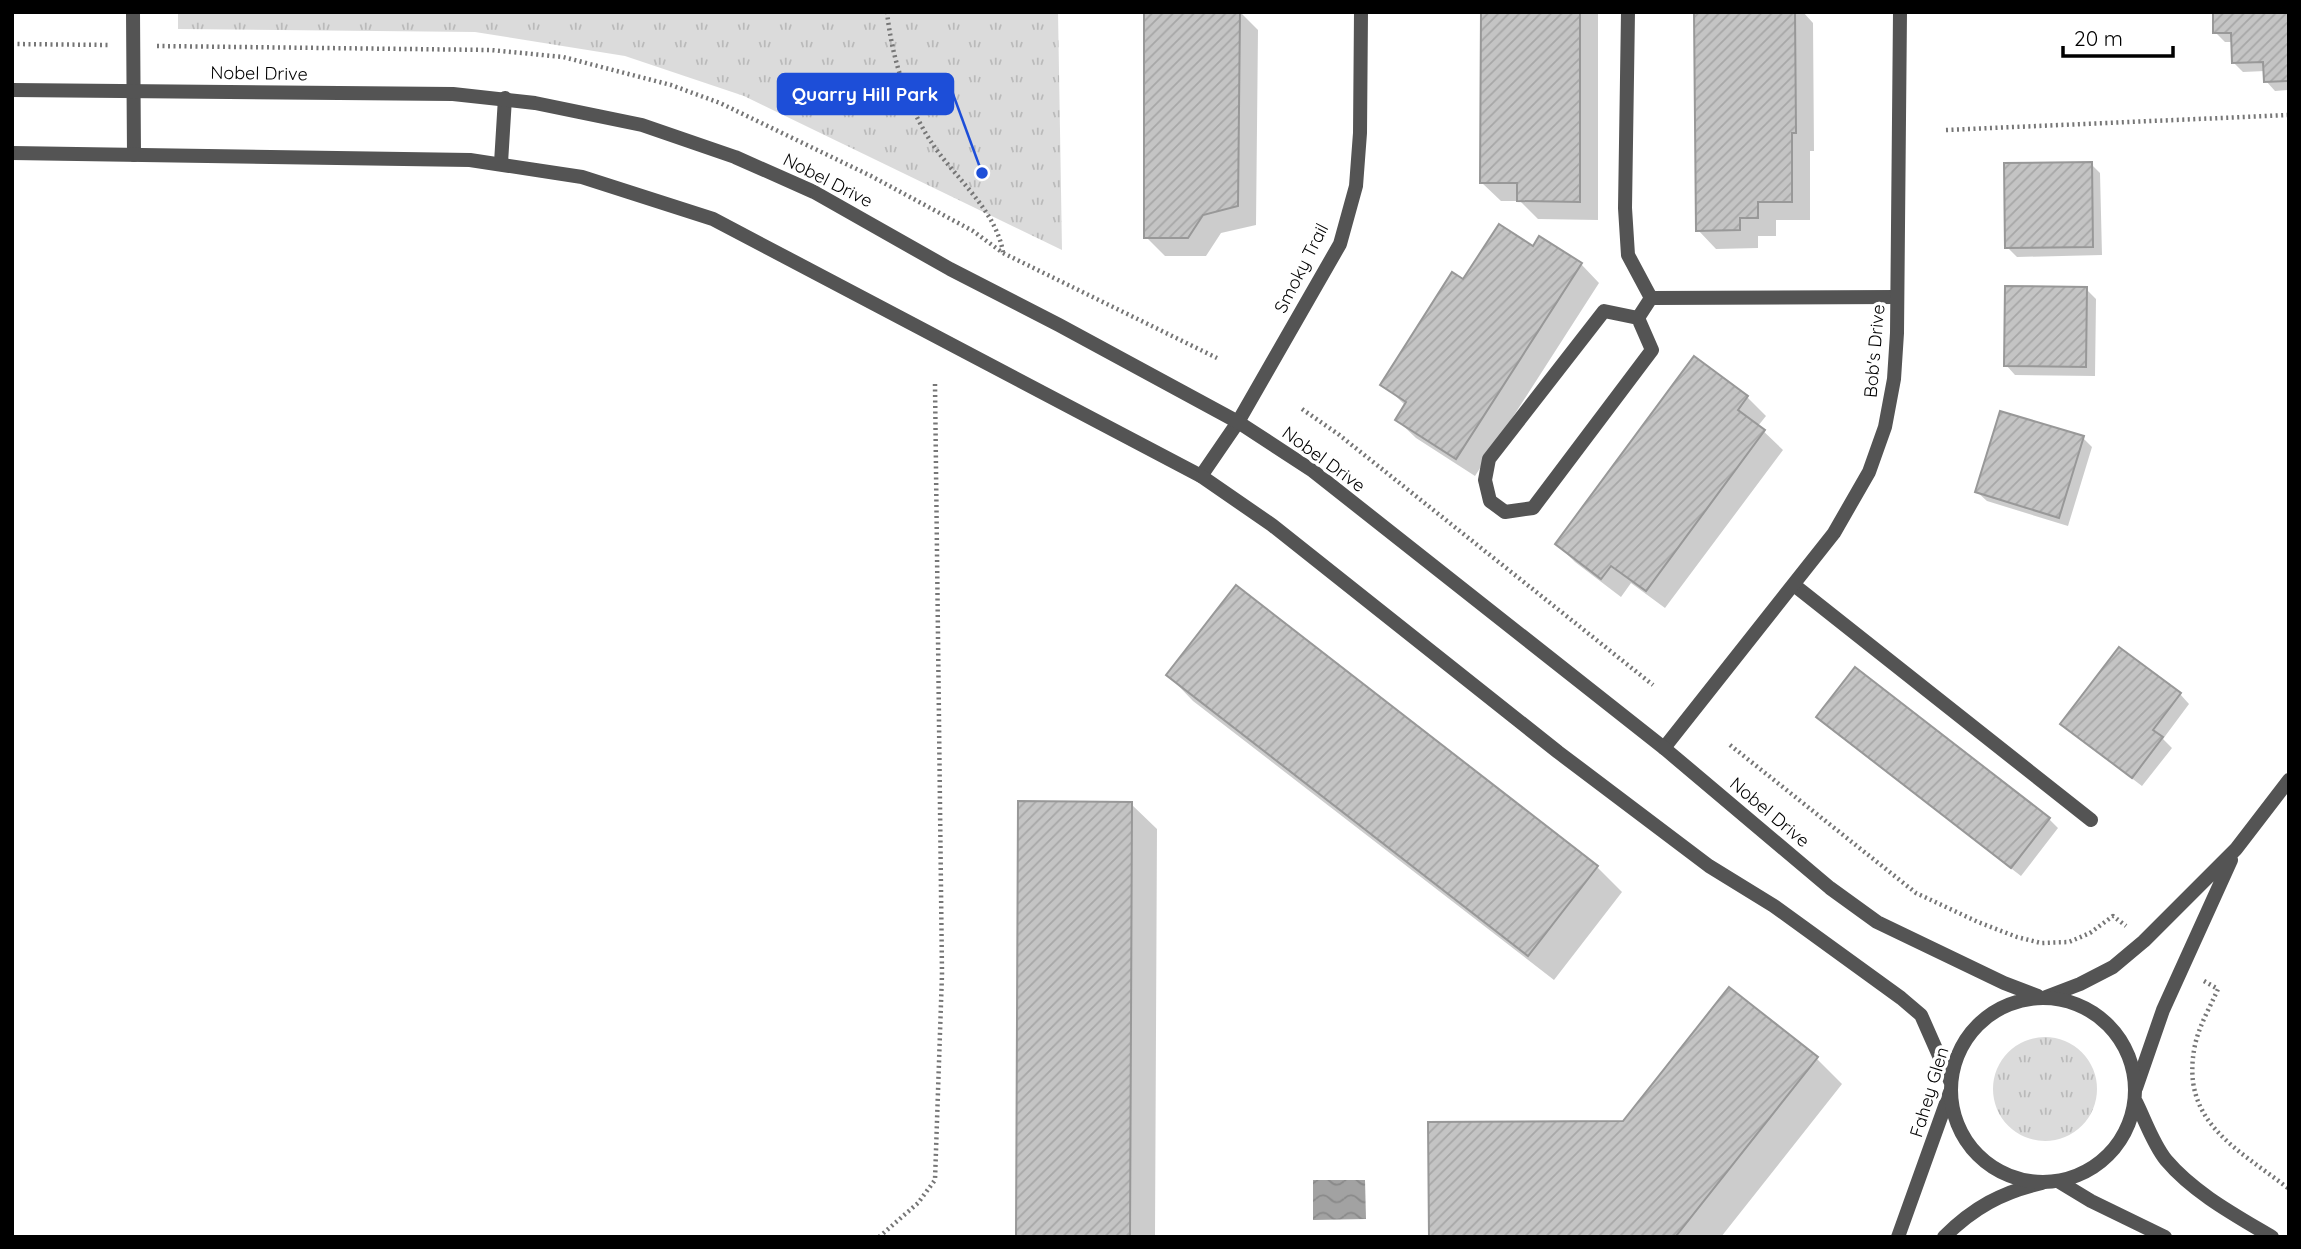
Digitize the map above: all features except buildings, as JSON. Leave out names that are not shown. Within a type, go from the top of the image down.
[{"type":"street","points":[[134,12],[134,155]]},
{"type":"street","name":"Smoky Trail","points":[[1201,477],[1238,422],[1340,244],[1356,186],[1360,134],[1361,12]]},
{"type":"street","points":[[1628,12],[1625,208],[1628,254],[1651,298]]},
{"type":"street","name":"Bob's Drive","points":[[1664,748],[1833,533],[1869,472],[1885,427],[1894,379],[1897,297],[1900,12]]},
{"type":"street","name":"Nobel Drive","points":[[12,90],[453,94],[505,98],[642,125],[735,157],[814,192],[950,269],[1238,422],[1313,471],[1664,748],[1830,888],[1877,922],[2004,983],[2042,997],[2074,1003],[2099,1015],[2119,1035],[2131,1061],[2136,1095],[2164,1158],[2187,1181],[2272,1237]]},
{"type":"street","points":[[501,163],[505,98]]},
{"type":"street","points":[[12,153],[470,160],[582,177],[713,219],[1201,477],[1272,525],[1558,752],[1709,866],[1774,906],[1921,1015],[1951,1087],[1957,1124],[1974,1152],[2000,1172],[2021,1181],[2042,1183]]},
{"type":"street","points":[[1651,298],[1897,297]]},
{"type":"street","points":[[1637,318],[1651,298]]},
{"type":"street","points":[[1604,311],[1637,318],[1652,350],[1533,508],[1504,512],[1490,501],[1485,480],[1489,459],[1604,311]]},
{"type":"street","points":[[1794,585],[2091,820]]},
{"type":"street","name":"Fahey Glen","points":[[1898,1237],[1951,1087],[1955,1062],[1968,1035],[1989,1015],[2016,1001],[2042,997],[2080,984],[2113,967],[2144,941],[2236,849],[2288,782]]},
{"type":"street","name":"Fahey Glen","points":[[1944,1237],[1974,1211],[1998,1197],[2015,1189],[2058,1181],[2101,1163],[2127,1130],[2163,1010],[2236,849]]},
{"type":"street","points":[[2058,1181],[2091,1201],[2165,1237]]},
{"type":"path","points":[[887,12],[898,66],[907,97],[917,118],[933,146],[981,206],[1000,237],[1003,253]]},
{"type":"path","points":[[1946,130],[2289,115]]},
{"type":"path","points":[[879,1237],[918,1203],[935,1180],[942,974],[935,384]]},
{"type":"path","points":[[1302,409],[1338,434],[1653,685]]},
{"type":"path","points":[[1730,745],[1916,893],[1978,922],[2041,943],[2069,942],[2090,933],[2113,916]]},
{"type":"path","points":[[2218,989],[2195,1042],[2192,1065],[2196,1103],[2210,1124],[2225,1139],[2289,1189]]},
{"type":"green space","points":[[178,12],[1058,12],[1062,250],[744,96],[625,56],[475,32],[178,29]]},
{"type":"green space","points":[[2045,1037],[2065,1041],[2088,1060],[2093,1069],[2097,1089],[2093,1109],[2074,1132],[2065,1137],[2045,1141],[2025,1137],[2002,1118],[1997,1109],[1993,1089],[1997,1069],[2016,1046],[2025,1041]]},
{"type":"water","points":[[1313,1180],[1365,1180],[1366,1219],[1313,1220]]},
{"type":"place","name":"Quarry Hill Park","points":[[982,173]]}]
